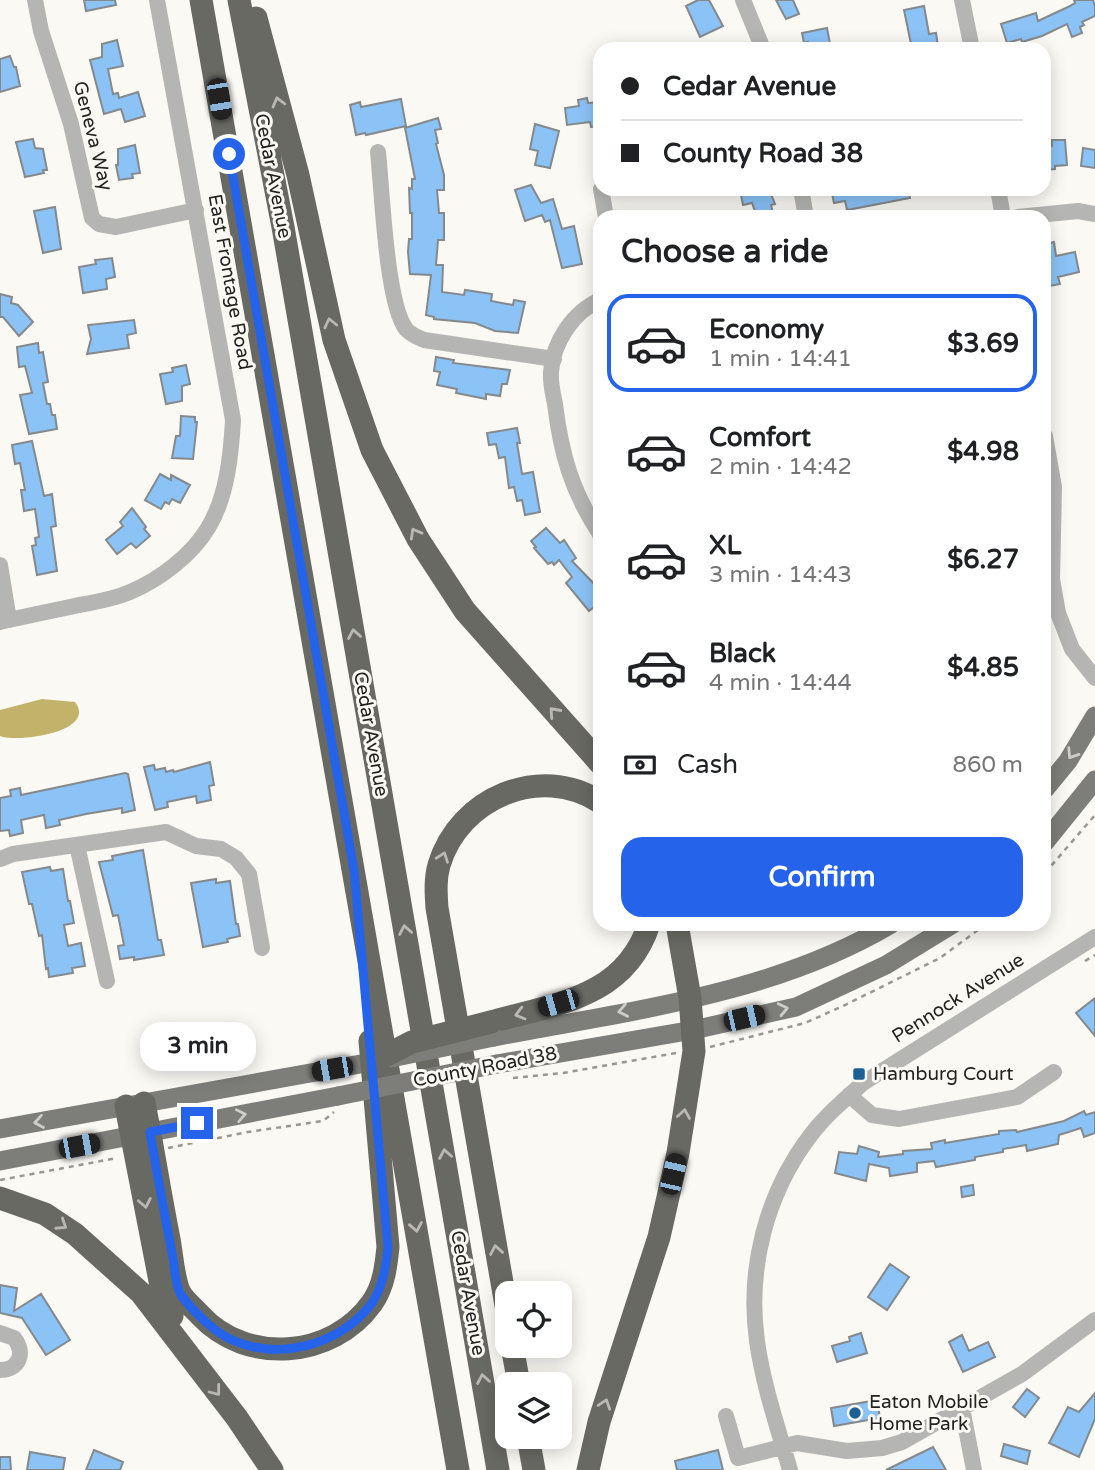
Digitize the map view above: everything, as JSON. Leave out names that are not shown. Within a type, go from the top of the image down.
[{"type":"highway","name":"Cedar Avenue","points":[[201,0],[458,1470]]},
{"type":"highway","name":"Cedar Avenue","points":[[239,0],[285,240],[498,1470]]},
{"type":"highway","points":[[251,0],[298,175],[334,340],[372,450],[418,539],[466,611],[593,755]]},
{"type":"highway","points":[[502,1281],[436,908],[435,887],[446,847],[460,825],[479,807],[500,795],[523,787],[547,785],[569,788],[593,799]]},
{"type":"highway","points":[[142,1143],[179,1293],[209,1325],[228,1338],[261,1348],[292,1350],[325,1340],[348,1326],[372,1302],[385,1275],[388,1247],[354,870]]},
{"type":"highway","points":[[375,1061],[412,1042],[492,1030],[580,997],[606,984],[622,971],[636,953],[646,931]]},
{"type":"highway","points":[[588,1470],[599,1422],[659,1237],[678,1153],[694,1051],[690,998],[678,931]]},
{"type":"highway","points":[[135,1105],[161,1286],[188,1354]]},
{"type":"highway","points":[[0,1198],[45,1214],[75,1234],[141,1293],[237,1418],[272,1470]]},
{"type":"highway","points":[[530,1449],[534,1470]]},
{"type":"main road","points":[[1051,782],[1068,761],[1095,716]]},
{"type":"main road","points":[[1051,835],[1095,780]]},
{"type":"main road","name":"County Road 38","points":[[492,1030],[690,998],[772,977],[860,942],[879,931]]},
{"type":"main road","name":"County Road 38","points":[[0,1161],[142,1143],[339,1103],[497,1064],[693,1030],[796,1007],[886,965],[942,931]]},
{"type":"main road","points":[[0,1129],[375,1061]]},
{"type":"street","name":"Geneva Way","points":[[35,0],[41,31],[71,124],[92,218],[99,224],[116,227],[196,210]]},
{"type":"street","name":"East Frontage Road","points":[[4,621],[130,592],[163,573],[189,551],[208,528],[225,485],[233,420],[157,0]]},
{"type":"street","points":[[743,0],[761,42]]},
{"type":"street","points":[[964,0],[971,42]]},
{"type":"street","points":[[378,152],[390,275],[405,328],[413,336],[424,340],[554,359]]},
{"type":"street","points":[[1051,214],[1078,211],[1095,214]]},
{"type":"street","points":[[593,303],[586,306],[561,336],[550,372],[563,450],[571,479],[583,508],[593,523]]},
{"type":"street","points":[[1051,470],[1054,487],[1051,519]]},
{"type":"street","points":[[0,565],[4,621]]},
{"type":"street","points":[[1051,566],[1058,613],[1072,649],[1095,678]]},
{"type":"street","points":[[0,859],[13,854],[166,832],[196,846],[221,849],[236,858],[249,874],[262,948]]},
{"type":"street","points":[[77,845],[107,981]]},
{"type":"street","name":"Pennock Avenue","points":[[790,1470],[757,1342],[754,1304],[758,1253],[781,1182],[811,1134],[863,1083],[1095,937]]},
{"type":"street","points":[[849,1095],[872,1115],[900,1119],[1017,1097],[1054,1072]]},
{"type":"street","points":[[726,1416],[740,1464],[797,1443],[847,1451],[882,1448],[902,1442],[1022,1374],[1095,1320]]},
{"type":"street","points":[[0,1334],[14,1338],[20,1350],[20,1357],[16,1366],[9,1370],[0,1370]]},
{"type":"street","points":[[962,1408],[974,1470]]},
{"type":"path","points":[[1051,866],[1095,815]]},
{"type":"path","points":[[1082,963],[1095,956]]},
{"type":"path","points":[[0,1180],[142,1143],[323,1121],[339,1103]]},
{"type":"shaded area","points":[[42,699],[75,702],[79,712],[75,721],[66,728],[37,736],[0,736],[0,710]]},
{"type":"building","points":[[84,0],[115,0],[116,5],[86,11]]},
{"type":"building","points":[[698,0],[709,0],[723,26],[700,37],[686,6]]},
{"type":"building","points":[[776,0],[793,0],[799,14],[786,19]]},
{"type":"building","points":[[1074,0],[1093,0],[1095,6],[1095,16],[1082,22],[1082,33],[1072,37],[1067,24],[1022,42],[1021,39],[1007,42],[1001,24],[1036,13],[1038,21],[1075,3]]},
{"type":"building","points":[[924,6],[929,34],[936,33],[937,42],[911,42],[904,10]]},
{"type":"building","points":[[827,28],[830,42],[804,42],[802,33]]},
{"type":"building","points":[[117,40],[123,66],[108,69],[113,94],[118,93],[119,98],[138,92],[145,116],[125,122],[121,109],[104,114],[90,60],[102,57],[102,44]]},
{"type":"building","points":[[10,56],[16,67],[20,86],[0,92],[0,59]]},
{"type":"building","points":[[587,98],[588,103],[593,103],[593,127],[590,122],[567,125],[565,108],[579,106],[578,100]]},
{"type":"building","points":[[401,99],[406,126],[356,135],[350,105],[360,102],[361,107]]},
{"type":"building","points":[[438,118],[441,129],[435,130],[436,144],[444,175],[444,190],[437,190],[439,213],[444,213],[444,240],[438,240],[436,265],[443,265],[442,292],[464,295],[465,290],[492,294],[491,301],[513,305],[514,300],[525,302],[518,333],[495,331],[475,323],[434,319],[426,315],[431,275],[410,274],[408,252],[409,239],[412,239],[412,213],[409,188],[412,189],[412,179],[415,179],[405,128]]},
{"type":"building","points":[[535,124],[559,131],[550,168],[535,165],[538,151],[530,149]]},
{"type":"building","points":[[33,139],[35,148],[43,149],[47,170],[25,177],[16,142]]},
{"type":"building","points":[[1052,140],[1065,140],[1067,165],[1055,166],[1055,169],[1051,169]]},
{"type":"building","points":[[135,145],[140,173],[132,174],[133,178],[119,180],[116,165],[118,149]]},
{"type":"building","points":[[1083,148],[1095,150],[1095,168],[1081,166]]},
{"type":"building","points":[[531,185],[541,203],[553,199],[562,229],[574,226],[582,264],[562,268],[550,220],[545,222],[542,215],[525,221],[515,190]]},
{"type":"building","points":[[741,196],[772,196],[775,204],[771,205],[772,210],[754,210],[752,203],[743,205]]},
{"type":"building","points":[[832,196],[910,198],[847,210],[845,201],[834,203]]},
{"type":"building","points":[[55,207],[61,249],[43,253],[34,211]]},
{"type":"building","points":[[1054,242],[1056,256],[1075,252],[1079,272],[1058,277],[1060,284],[1051,286],[1051,243]]},
{"type":"building","points":[[112,258],[115,277],[106,279],[107,289],[83,293],[79,267],[96,264],[95,260]]},
{"type":"building","points":[[0,294],[12,297],[11,303],[18,305],[33,322],[19,336],[3,317],[0,317]]},
{"type":"building","points":[[134,320],[136,333],[127,335],[129,348],[87,354],[91,339],[88,325]]},
{"type":"building","points":[[38,343],[39,353],[43,352],[48,382],[43,383],[47,404],[50,404],[52,415],[55,415],[57,429],[29,434],[20,395],[32,393],[25,366],[19,367],[17,347]]},
{"type":"building","points":[[436,357],[454,360],[453,363],[510,370],[507,384],[502,384],[500,396],[486,394],[486,399],[456,393],[457,389],[437,385],[440,372],[434,371]]},
{"type":"building","points":[[186,365],[190,384],[182,386],[182,401],[166,404],[160,374],[173,372],[172,368]]},
{"type":"building","points":[[181,416],[195,417],[197,422],[193,459],[172,458],[176,436],[180,436]]},
{"type":"building","points":[[517,428],[522,474],[533,472],[540,512],[525,515],[522,500],[517,501],[514,487],[509,488],[505,457],[499,458],[496,444],[489,445],[487,433]]},
{"type":"building","points":[[32,441],[44,496],[52,494],[56,526],[51,527],[57,571],[37,575],[32,546],[36,545],[35,538],[39,537],[35,509],[24,511],[21,490],[25,490],[20,463],[15,464],[12,445]]},
{"type":"building","points":[[160,474],[171,480],[171,475],[190,485],[180,503],[172,499],[169,504],[165,502],[161,509],[145,500]]},
{"type":"building","points":[[132,508],[150,536],[136,548],[131,543],[117,554],[106,540],[123,526],[120,522]]},
{"type":"building","points":[[546,528],[560,543],[564,540],[576,558],[572,561],[593,583],[593,608],[589,611],[566,583],[572,577],[559,560],[554,565],[552,562],[548,564],[531,541]]},
{"type":"building","points":[[210,762],[214,785],[209,786],[211,800],[197,803],[196,796],[167,802],[168,807],[155,810],[144,767],[154,765],[155,770],[165,768],[166,772],[174,772]]},
{"type":"building","points":[[128,774],[135,810],[122,813],[122,808],[86,814],[59,820],[60,825],[46,828],[44,815],[21,820],[23,833],[10,836],[9,830],[0,831],[0,798],[11,796],[10,790],[20,788],[21,795]]},
{"type":"building","points":[[143,850],[158,940],[161,940],[164,955],[134,960],[134,957],[120,959],[118,946],[124,945],[118,915],[113,916],[99,862],[113,860],[112,856]]},
{"type":"building","points":[[50,867],[51,871],[63,869],[74,923],[64,925],[68,946],[81,943],[85,966],[72,968],[73,973],[49,977],[42,935],[39,936],[22,872]]},
{"type":"building","points":[[216,879],[216,883],[230,881],[240,936],[227,939],[228,942],[203,947],[191,883]]},
{"type":"building","points":[[1095,998],[1095,1036],[1076,1013]]},
{"type":"building","points":[[1084,1111],[1086,1115],[1095,1112],[1095,1133],[1084,1137],[1081,1128],[1059,1135],[1058,1144],[1027,1151],[1026,1145],[1003,1149],[1003,1152],[975,1157],[975,1160],[936,1167],[934,1161],[917,1163],[917,1172],[890,1176],[889,1168],[869,1164],[866,1181],[835,1173],[839,1152],[857,1154],[859,1146],[879,1152],[878,1157],[903,1154],[903,1151],[932,1149],[931,1143],[945,1140],[945,1143],[999,1134],[999,1131],[1017,1132],[1064,1121]]},
{"type":"building","points":[[973,1185],[974,1195],[962,1197],[961,1187]]},
{"type":"building","points":[[890,1264],[909,1277],[887,1310],[868,1297]]},
{"type":"building","points":[[0,1285],[17,1288],[14,1311],[41,1294],[70,1340],[46,1355],[22,1318],[0,1313]]},
{"type":"building","points":[[861,1333],[867,1353],[837,1362],[832,1346],[850,1341],[849,1337]]},
{"type":"building","name":"Eaton Mobile Home Park","points":[[962,1335],[969,1351],[988,1342],[995,1357],[963,1372],[949,1342]]},
{"type":"building","name":"Eaton Mobile Home Park","points":[[1027,1389],[1039,1398],[1025,1417],[1013,1407]]},
{"type":"building","points":[[1095,1393],[1095,1419],[1079,1457],[1049,1443],[1068,1407],[1079,1412]]},
{"type":"building","name":"Eaton Mobile Home Park","points":[[877,1400],[880,1418],[834,1426],[831,1408]]},
{"type":"building","points":[[1004,1444],[1030,1451],[1027,1464],[1001,1456]]},
{"type":"building","points":[[933,1447],[946,1470],[886,1470],[925,1451]]},
{"type":"building","points":[[94,1450],[123,1462],[120,1470],[86,1470]]},
{"type":"building","points":[[718,1450],[723,1470],[677,1470],[675,1461]]},
{"type":"building","points":[[30,1452],[65,1458],[63,1470],[27,1470]]},
{"type":"building","points":[[0,1457],[10,1457],[11,1470],[0,1470]]},
{"type":"place","name":"Hamburg Court","points":[[859,1074]]},
{"type":"place","name":"Eaton Mobile Home Park","points":[[855,1413]]},
{"type":"route","points":[[197,1123],[150,1132],[179,1293],[209,1325],[228,1338],[261,1348],[292,1350],[325,1340],[348,1326],[372,1302],[385,1275],[388,1247],[354,870],[229,154]]}]
